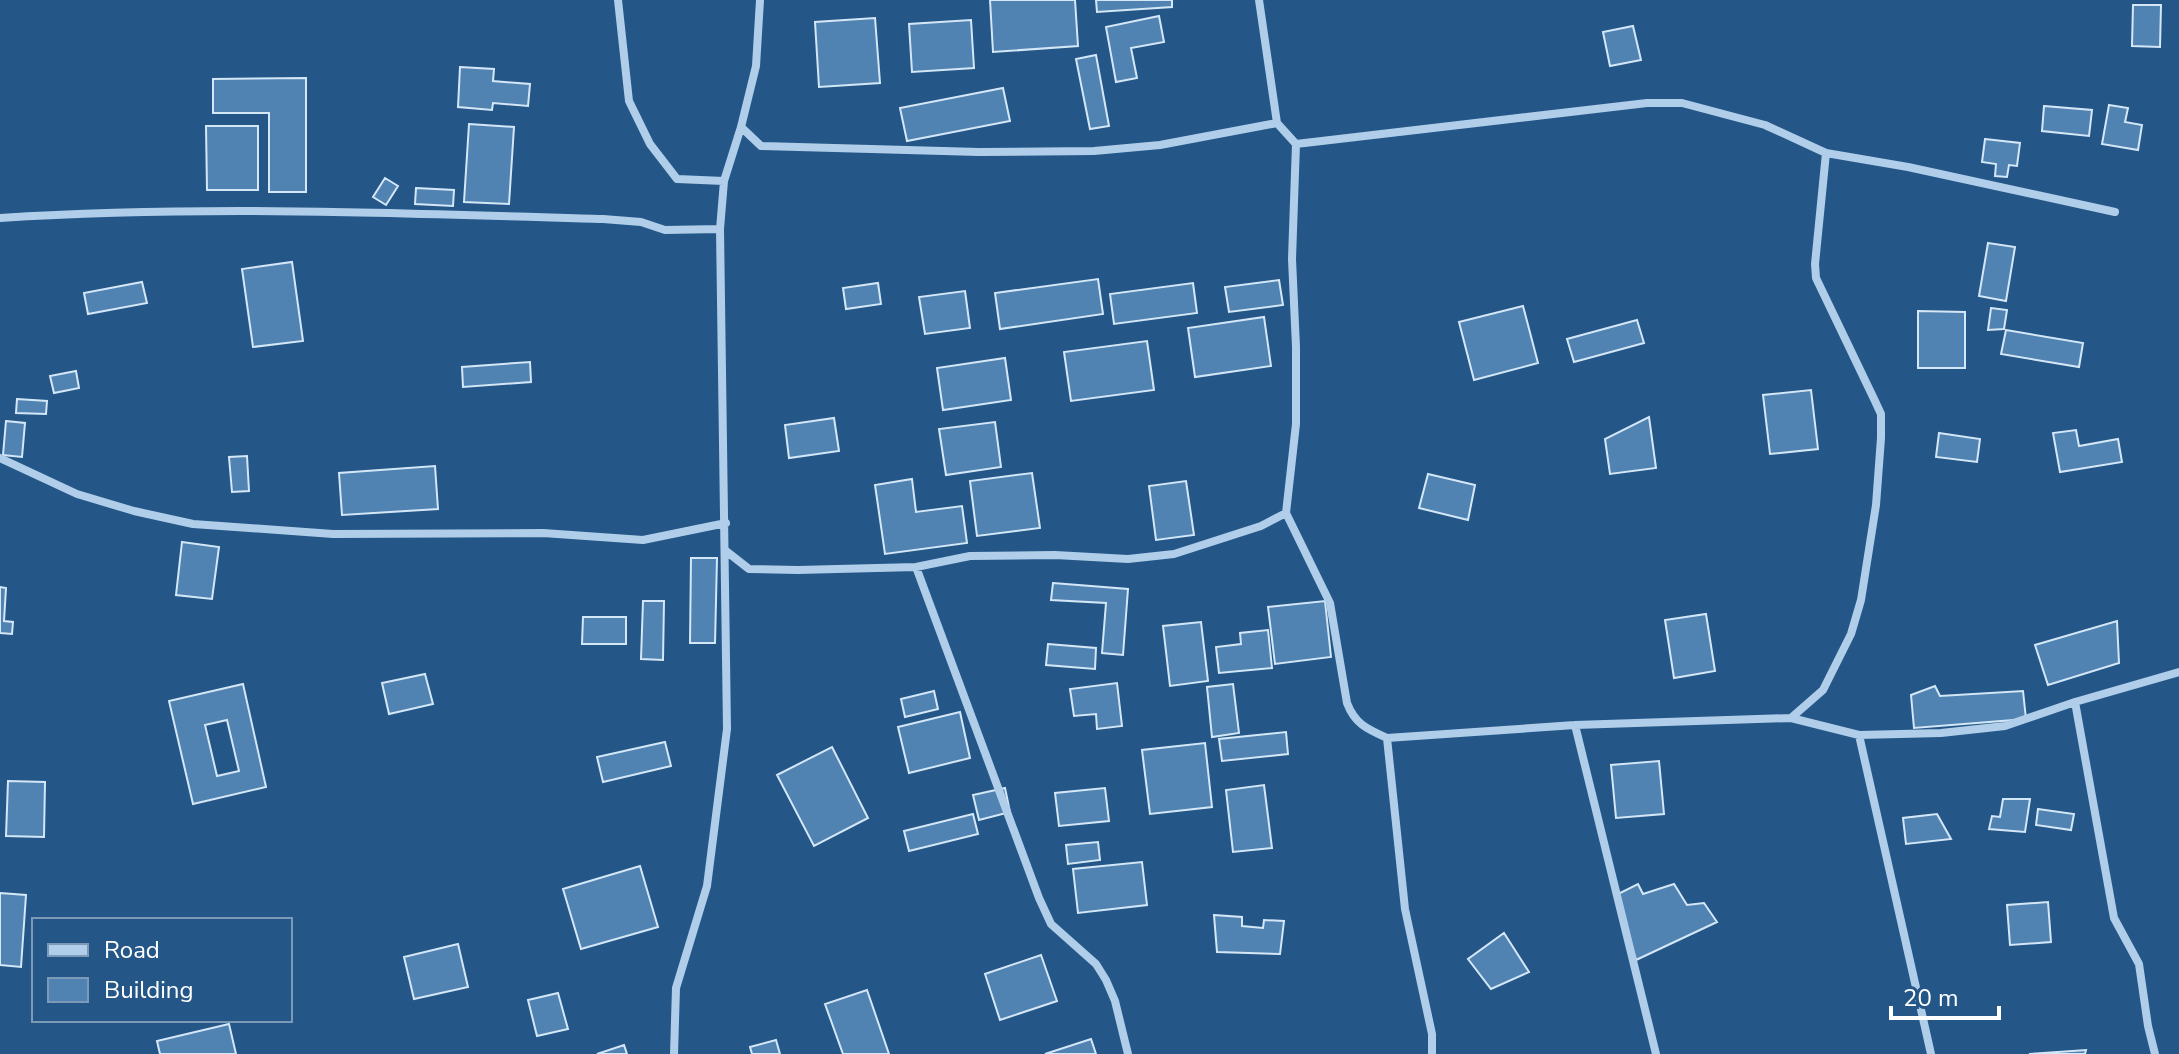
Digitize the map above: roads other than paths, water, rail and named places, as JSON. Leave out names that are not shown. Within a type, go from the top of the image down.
[{"type":"street","points":[[618,0],[629,101],[650,144],[677,179],[724,181]]},
{"type":"street","points":[[674,1054],[676,988],[707,886],[727,729],[720,229],[724,181],[756,66],[760,0]]},
{"type":"street","points":[[1259,0],[1277,123],[1296,144],[1292,259],[1296,424],[1286,513],[1330,603],[1347,703],[1353,719],[1365,729],[1387,738],[1575,725],[1791,718],[1859,735],[1941,733],[2005,726],[2179,672]]},
{"type":"street","points":[[1296,144],[1647,103],[1682,103],[1765,125],[1826,153],[1908,167],[2115,212]]},
{"type":"street","points":[[741,127],[761,146],[979,152],[1080,151],[1160,145],[1277,123]]},
{"type":"street","points":[[1791,718],[1823,690],[1851,634],[1861,600],[1881,438],[1881,414],[1816,278],[1826,153]]},
{"type":"street","points":[[0,218],[58,214],[299,210],[603,219],[641,222],[665,230],[720,229]]},
{"type":"street","points":[[0,458],[77,494],[193,524],[333,534],[543,533],[643,540],[726,523]]},
{"type":"street","points":[[726,551],[749,569],[916,567],[970,556],[1055,555],[1128,559],[1174,554],[1261,526],[1286,513]]},
{"type":"street","points":[[916,567],[1039,898],[1051,924],[1096,964],[1106,980],[1115,1001],[1128,1054]]},
{"type":"street","points":[[2075,702],[2114,918],[2139,964],[2155,1054]]},
{"type":"street","points":[[1575,725],[1656,1054]]},
{"type":"street","points":[[1859,735],[1931,1054]]},
{"type":"street","points":[[1387,738],[1405,909],[1432,1034],[1432,1054]]}]
